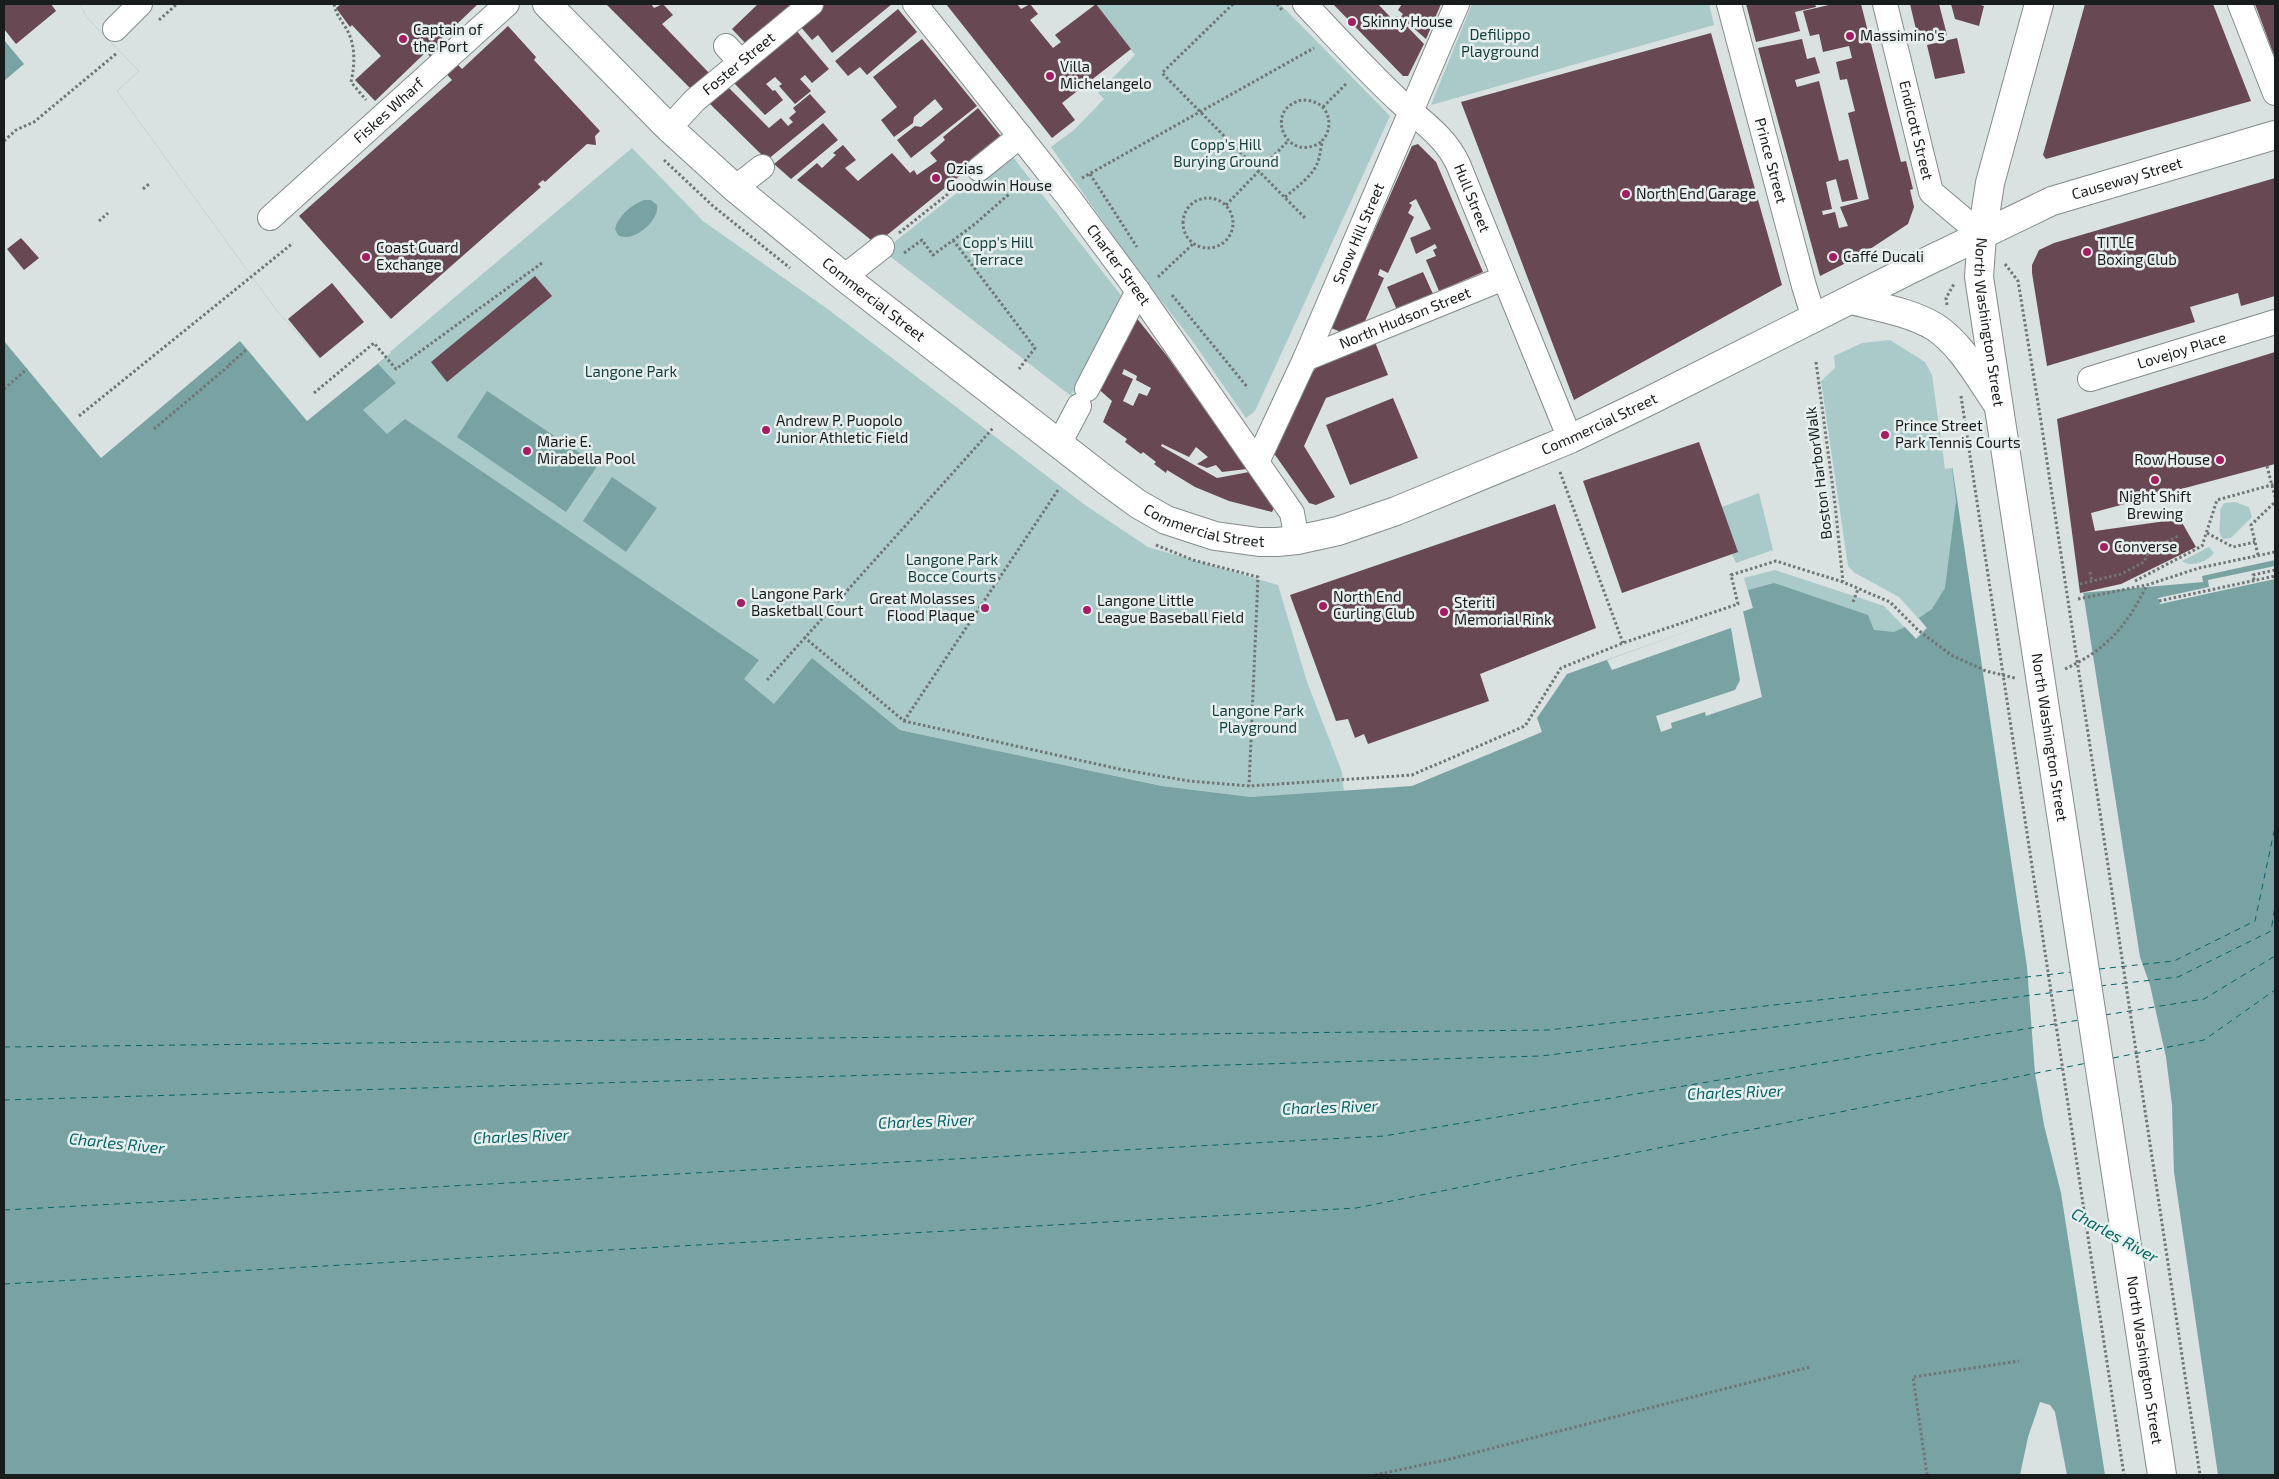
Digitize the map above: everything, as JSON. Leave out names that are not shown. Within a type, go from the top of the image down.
[{"type":"main road","name":"Commercial Street","points":[[547,4],[669,128],[735,188],[844,277],[1138,504],[1166,520],[1215,536],[1260,542],[1297,540],[1338,531],[1396,512],[1570,438],[1649,401],[1982,235]]},
{"type":"main road","name":"North Washington Street","points":[[2039,4],[1991,178],[1982,235],[1980,281],[2162,1475]]},
{"type":"main road","name":"Causeway Street","points":[[1982,235],[2052,201],[2275,135]]},
{"type":"main road","points":[[1850,300],[1906,315],[1935,327],[1953,343],[2001,415]]},
{"type":"street","points":[[119,40],[140,4]]},
{"type":"street","name":"Fiskes Wharf","points":[[270,218],[507,4]]},
{"type":"street","name":"Foster Street","points":[[669,128],[734,54],[811,4]]},
{"type":"street","name":"Charter Street","points":[[915,4],[1020,136],[1138,291],[1292,513],[1297,540]]},
{"type":"street","name":"Hull Street","points":[[1305,4],[1398,100],[1412,110],[1444,141],[1453,153],[1570,438]]},
{"type":"street","name":"Snow Hill Street","points":[[1257,462],[1305,360],[1457,4]]},
{"type":"street","name":"Prince Street","points":[[1729,4],[1814,318]]},
{"type":"street","name":"Endicott Street","points":[[1885,4],[1931,192],[1982,235]]},
{"type":"street","points":[[2240,4],[2275,93]]},
{"type":"street","points":[[979,169],[1020,136]]},
{"type":"street","points":[[735,188],[762,167]]},
{"type":"street","points":[[844,277],[882,247]]},
{"type":"street","name":"North Hudson Street","points":[[1305,360],[1504,278]]},
{"type":"street","points":[[1059,444],[1138,291]]},
{"type":"street","name":"Lovejoy Place","points":[[2090,379],[2275,322]]},
{"type":"path","points":[[156,23],[177,4]]},
{"type":"path","points":[[334,4],[336,13],[348,31],[355,55],[352,82],[358,92],[382,118]]},
{"type":"path","points":[[1233,4],[1162,73],[1305,218]]},
{"type":"path","points":[[4,141],[16,130],[34,122],[106,60],[119,40]]},
{"type":"path","points":[[1077,180],[1200,113],[1316,46]]},
{"type":"path","points":[[1323,107],[1349,81]]},
{"type":"path","points":[[1305,100],[1316,102],[1323,107],[1329,119],[1329,126],[1327,135],[1322,142],[1311,147],[1300,148],[1288,141],[1282,130],[1281,121],[1284,112],[1290,105],[1305,100]]},
{"type":"path","points":[[1226,206],[1288,141]]},
{"type":"path","points":[[1285,197],[1306,180],[1316,166],[1322,149],[1322,142]]},
{"type":"path","points":[[882,247],[979,169]]},
{"type":"path","points":[[1090,174],[1142,254]]},
{"type":"path","points":[[917,244],[922,240],[933,254],[1026,180]]},
{"type":"path","points":[[143,189],[149,184]]},
{"type":"path","points":[[1209,198],[1219,201],[1226,206],[1230,211],[1233,222],[1233,228],[1227,239],[1215,247],[1208,248],[1193,244],[1185,230],[1184,222],[1187,210],[1194,203],[1209,198]]},
{"type":"path","points":[[99,221],[108,212]]},
{"type":"path","points":[[953,240],[1034,348],[1019,369]]},
{"type":"path","points":[[79,416],[293,243]]},
{"type":"path","points":[[1158,277],[1193,244]]},
{"type":"path","points":[[314,393],[374,343],[396,369],[542,263]]},
{"type":"path","points":[[1153,269],[1164,284]]},
{"type":"path","name":"North Washington Street","points":[[2018,281],[2040,415],[2200,1475]]},
{"type":"path","points":[[1169,292],[1248,388]]},
{"type":"path","points":[[215,377],[246,348]]},
{"type":"path","name":"Boston HarborWalk","points":[[1816,362],[1835,504],[1843,582]]},
{"type":"path","points":[[154,429],[231,364]]},
{"type":"path","points":[[4,389],[27,369]]},
{"type":"path","points":[[4,389],[13,381]]},
{"type":"path","points":[[767,680],[993,428]]},
{"type":"path","points":[[1966,430],[2124,1475]]},
{"type":"path","points":[[2267,466],[2274,484],[2275,497]]},
{"type":"path","points":[[1560,472],[1623,643]]},
{"type":"path","points":[[2147,585],[2135,581],[2202,546],[2217,500],[2274,484]]},
{"type":"path","points":[[904,721],[1058,490]]},
{"type":"path","points":[[2258,555],[2251,525],[2275,502]]},
{"type":"path","points":[[2206,533],[2233,547],[2255,542]]},
{"type":"path","points":[[2080,584],[2121,574],[2144,562],[2150,550],[2178,536]]},
{"type":"path","points":[[2078,600],[2147,585],[2199,568],[2275,552]]},
{"type":"path","points":[[804,638],[904,721],[1119,769],[1190,781],[1249,786],[1346,781],[1412,775],[1525,726],[1561,668],[1623,643],[1738,604],[1731,575],[1776,561],[1843,582],[1890,602],[1918,630]]},
{"type":"path","points":[[2254,580],[2255,575],[2275,570]]},
{"type":"path","points":[[2090,572],[2092,581]]},
{"type":"path","points":[[2159,601],[2275,576]]},
{"type":"path","points":[[1249,786],[1258,578]]},
{"type":"path","points":[[1854,602],[1858,589]]},
{"type":"path","points":[[1927,1475],[1914,1377],[2019,1361]]},
{"type":"path","points":[[1375,1475],[1450,1459],[1810,1367]]},
{"type":"green space","name":"Copp's Hill Burying Ground","points":[[1096,4],[1280,4],[1390,116],[1255,411],[1246,418],[1191,339],[1132,263],[1051,147],[1074,130],[1104,99],[1098,93],[1135,55]]},
{"type":"green space","name":"Defilippo Playground","points":[[1472,4],[1709,4],[1714,25],[1431,105]]},
{"type":"green space","name":"Langone Park","points":[[632,148],[703,221],[829,310],[1085,505],[1148,547],[1278,585],[1307,682],[1342,772],[1344,792],[1251,797],[1163,786],[900,730],[812,659],[759,728],[327,405]]},
{"type":"green space","name":"Copp's Hill Terrace","points":[[1009,152],[1123,298],[1071,396],[883,251]]},
{"type":"green space","points":[[1890,340],[1925,362],[1932,375],[1945,469],[2008,460],[1933,648],[1753,608],[1744,578],[1775,570],[1884,606],[1916,639],[1927,628],[1899,597],[1855,573],[1848,566],[1821,381],[1835,368],[1834,356],[1862,343]]},
{"type":"green space","points":[[1759,493],[1773,550],[1736,563],[1732,554],[1737,552],[1722,507]]},
{"type":"green space","points":[[2235,502],[2249,507],[2252,517],[2231,538],[2223,539],[2220,533],[2220,510],[2224,503]]},
{"type":"green space","points":[[2209,547],[2214,553],[2203,561],[2190,564],[2182,561]]},
{"type":"water","name":"Charles River","points":[[4,4],[80,4],[86,17],[139,71],[117,91],[277,311],[320,358],[391,353],[378,364],[396,383],[363,410],[387,434],[405,419],[759,660],[744,679],[774,704],[812,658],[900,730],[1162,786],[1251,797],[1412,786],[1542,732],[1537,718],[1567,674],[1753,608],[1748,590],[1774,583],[1868,615],[1874,630],[1894,632],[1905,627],[1916,639],[1927,628],[1919,618],[1932,609],[1945,588],[1956,501],[1952,468],[2008,460],[2081,593],[2203,582],[2202,576],[2275,560],[2275,1475],[4,1475]]},
{"type":"water","points":[[644,200],[651,200],[657,205],[657,211],[650,223],[644,229],[631,236],[624,237],[618,235],[615,229],[622,215],[634,205]]},
{"type":"water","name":"Marie E. Mirabella Pool","points":[[487,391],[598,465],[566,512],[457,437]]},
{"type":"water","points":[[612,477],[657,508],[626,552],[583,521]]},
{"type":"pier","points":[[4,4],[80,4],[86,17],[139,71],[117,91],[277,311],[320,358],[364,322],[391,353],[307,421],[240,341],[101,458],[4,341],[4,81],[24,64],[4,40]]},
{"type":"pier","points":[[2054,451],[2068,495],[2140,957],[2150,985],[2166,1057],[2172,1105],[2174,1172],[2218,1475],[2105,1475],[2061,1193],[2044,1125],[2035,1073],[2027,967],[1952,465]]},
{"type":"pier","points":[[2275,566],[2275,579],[2160,604],[2158,598],[2209,587],[2208,580]]},
{"type":"pier","points":[[1743,611],[1762,697],[1706,716],[1705,712],[1671,723],[1672,728],[1661,732],[1656,716],[1735,690],[1740,680],[1731,628],[1612,670],[1607,660]]},
{"type":"pier","points":[[2040,1402],[2050,1405],[2055,1412],[2067,1475],[2020,1475],[2028,1437]]},
{"type":"building","points":[[4,4],[51,4],[56,11],[16,44],[4,29]]},
{"type":"building","points":[[341,4],[478,4],[437,43],[462,69],[508,26],[536,57],[534,60],[600,131],[595,136],[596,145],[587,144],[545,182],[543,180],[538,184],[541,187],[391,319],[299,216],[452,80],[426,52],[375,101],[355,80],[381,56],[352,25],[350,27],[336,8]]},
{"type":"building","points":[[606,4],[651,4],[654,8],[663,4],[673,15],[662,24],[710,74],[692,90]]},
{"type":"building","points":[[758,4],[797,4],[747,45],[732,29]]},
{"type":"building","points":[[825,4],[892,4],[832,53],[818,35],[812,40],[800,26]]},
{"type":"building","name":"Villa Michelangelo","points":[[946,4],[1017,4],[1021,9],[1030,4],[1038,14],[1030,20],[1053,48],[1061,42],[1055,35],[1096,4],[1131,49],[1062,103],[1075,120],[1052,138]]},
{"type":"building","points":[[1333,4],[1378,4],[1393,20],[1397,16],[1424,44],[1408,76],[1403,76]]},
{"type":"building","points":[[1402,4],[1441,4],[1426,39],[1401,17],[1403,14],[1398,10]]},
{"type":"building","points":[[1746,4],[1815,4],[1816,7],[1795,12],[1800,31],[1756,42]]},
{"type":"building","points":[[1833,4],[1861,4],[1901,162],[1906,161],[1913,189],[1910,190],[1914,207],[1908,224],[1858,257],[1820,276],[1758,48],[1802,39],[1807,59],[1815,57],[1820,73],[1795,80],[1797,87],[1819,81],[1839,161],[1848,159],[1858,199],[1842,202],[1836,179],[1826,182],[1832,209],[1822,211],[1823,215],[1835,212],[1839,228],[1848,226],[1840,207],[1869,199],[1848,113],[1855,111],[1847,79],[1840,80],[1836,62],[1852,58],[1849,46],[1823,52],[1819,34],[1810,36],[1803,11]]},
{"type":"building","points":[[1910,4],[1939,4],[1947,35],[1919,42]]},
{"type":"building","points":[[1951,4],[1977,4],[1984,6],[1979,26],[1955,19]]},
{"type":"building","points":[[2085,4],[2213,4],[2251,101],[2046,159],[2043,155]]},
{"type":"building","points":[[2255,4],[2275,4],[2275,58]]},
{"type":"building","points":[[898,9],[917,32],[867,75],[860,67],[848,76],[835,61]]},
{"type":"building","points":[[795,29],[829,69],[812,83],[805,75],[800,79],[811,91],[795,104],[779,86],[782,84],[775,77],[766,84],[773,91],[775,90],[783,100],[765,115],[733,82]]},
{"type":"building","name":"North End Garage","points":[[1711,33],[1782,285],[1574,400],[1461,102]]},
{"type":"building","points":[[1957,38],[1965,73],[1935,79],[1927,45]]},
{"type":"building","points":[[922,39],[977,106],[911,158],[897,140],[915,126],[921,127],[943,109],[935,99],[914,117],[913,123],[894,137],[881,120],[897,107],[873,77]]},
{"type":"building","points":[[727,86],[769,128],[781,118],[788,126],[793,122],[789,118],[796,112],[793,108],[810,94],[826,112],[767,160],[709,103]]},
{"type":"building","points":[[978,108],[1004,140],[876,244],[797,180],[817,163],[822,168],[836,155],[833,153],[843,145],[856,160],[845,168],[858,181],[892,153],[910,173],[914,170],[917,175],[937,161],[930,153],[945,140],[943,137]]},
{"type":"building","points":[[823,123],[838,140],[791,179],[774,164]]},
{"type":"building","points":[[1418,144],[1436,162],[1483,272],[1439,291],[1426,260],[1436,256],[1433,250],[1437,248],[1435,244],[1416,254],[1410,238],[1431,229],[1416,199],[1409,203],[1412,205],[1408,213],[1414,217],[1388,273],[1380,269],[1378,275],[1384,278],[1365,321],[1341,332],[1331,328],[1412,146]]},
{"type":"building","points":[[2275,178],[2275,296],[2241,306],[2238,293],[2190,307],[2195,322],[2047,366],[2032,273],[2032,265],[2039,250],[2054,243]]},
{"type":"building","points":[[21,238],[39,258],[24,270],[7,249]]},
{"type":"building","points":[[1423,272],[1433,294],[1397,310],[1387,287]]},
{"type":"building","points":[[535,276],[552,296],[447,382],[431,362]]},
{"type":"building","points":[[332,283],[364,322],[320,358],[288,319]]},
{"type":"building","points":[[1135,316],[1167,356],[1247,469],[1222,472],[1216,465],[1207,468],[1197,464],[1208,457],[1196,447],[1189,457],[1162,444],[1161,446],[1217,478],[1249,472],[1275,506],[1272,512],[1229,501],[1195,487],[1167,470],[1166,473],[1154,464],[1156,462],[1125,442],[1127,439],[1103,422],[1112,401],[1094,385]],"holes":[[[1124,369],[1137,376],[1136,380],[1151,388],[1147,396],[1139,393],[1133,406],[1123,401],[1133,379],[1122,374]]]},
{"type":"building","points":[[1375,342],[1388,375],[1326,398],[1304,446],[1335,497],[1316,505],[1309,503],[1273,452],[1307,379],[1321,362]]},
{"type":"building","points":[[2275,352],[2275,464],[2091,513],[2095,531],[2180,519],[2196,547],[2121,584],[2080,593],[2057,419]]},
{"type":"building","points":[[1393,398],[1418,458],[1350,485],[1326,425]]},
{"type":"building","points":[[1699,442],[1738,552],[1622,593],[1583,481]]},
{"type":"building","name":"Steriti Memorial Rink","points":[[1555,504],[1596,628],[1480,674],[1489,701],[1368,744],[1364,734],[1355,738],[1348,719],[1336,721],[1290,595]]},
{"type":"ferry route","points":[[2099,969],[2174,961],[2255,921],[2275,827]]},
{"type":"ferry route","points":[[2100,986],[2178,977],[2271,931],[2275,906]]},
{"type":"ferry route","points":[[2105,1015],[2204,999],[2275,956]]},
{"type":"ferry route","points":[[4,1047],[1548,1030],[2072,972]]},
{"type":"ferry route","points":[[4,1100],[1541,1056],[2073,990]]},
{"type":"ferry route","points":[[2113,1058],[2204,1040],[2275,990]]},
{"type":"ferry route","points":[[4,1210],[1384,1136],[2079,1020]]},
{"type":"ferry route","points":[[4,1284],[1356,1208],[2087,1063]]},
{"type":"place","name":"Skinny House","points":[[1352,22]]},
{"type":"place","name":"Massimino's","points":[[1850,36]]},
{"type":"place","name":"Captain of the Port","points":[[403,39]]},
{"type":"place","name":"Villa Michelangelo","points":[[1050,76]]},
{"type":"place","name":"Ozias Goodwin House","points":[[936,178]]},
{"type":"place","name":"North End Garage","points":[[1626,194]]},
{"type":"place","name":"TITLE Boxing Club","points":[[2087,252]]},
{"type":"place","name":"Coast Guard Exchange","points":[[366,257]]},
{"type":"place","name":"Caffé Ducali","points":[[1833,257]]},
{"type":"place","name":"Andrew P. Puopolo Junior Athletic Field","points":[[766,430]]},
{"type":"place","name":"Prince Street Park Tennis Courts","points":[[1885,435]]},
{"type":"place","name":"Marie E. Mirabella Pool","points":[[527,451]]},
{"type":"place","name":"Row House","points":[[2220,460]]},
{"type":"place","name":"Night Shift Brewing","points":[[2155,480]]},
{"type":"place","name":"Converse","points":[[2104,547]]},
{"type":"place","name":"Langone Park Basketball Court","points":[[741,603]]},
{"type":"place","name":"North End Curling Club","points":[[1323,606]]},
{"type":"place","name":"Great Molasses Flood Plaque","points":[[985,608]]},
{"type":"place","name":"Langone Little League Baseball Field","points":[[1087,610]]},
{"type":"place","name":"Steriti Memorial Rink","points":[[1444,612]]},
{"type":"park label","name":"Langone Park Bocce Courts","points":[[952,568]]},
{"type":"park label","name":"Langone Park Playground","points":[[1258,720]]}]
